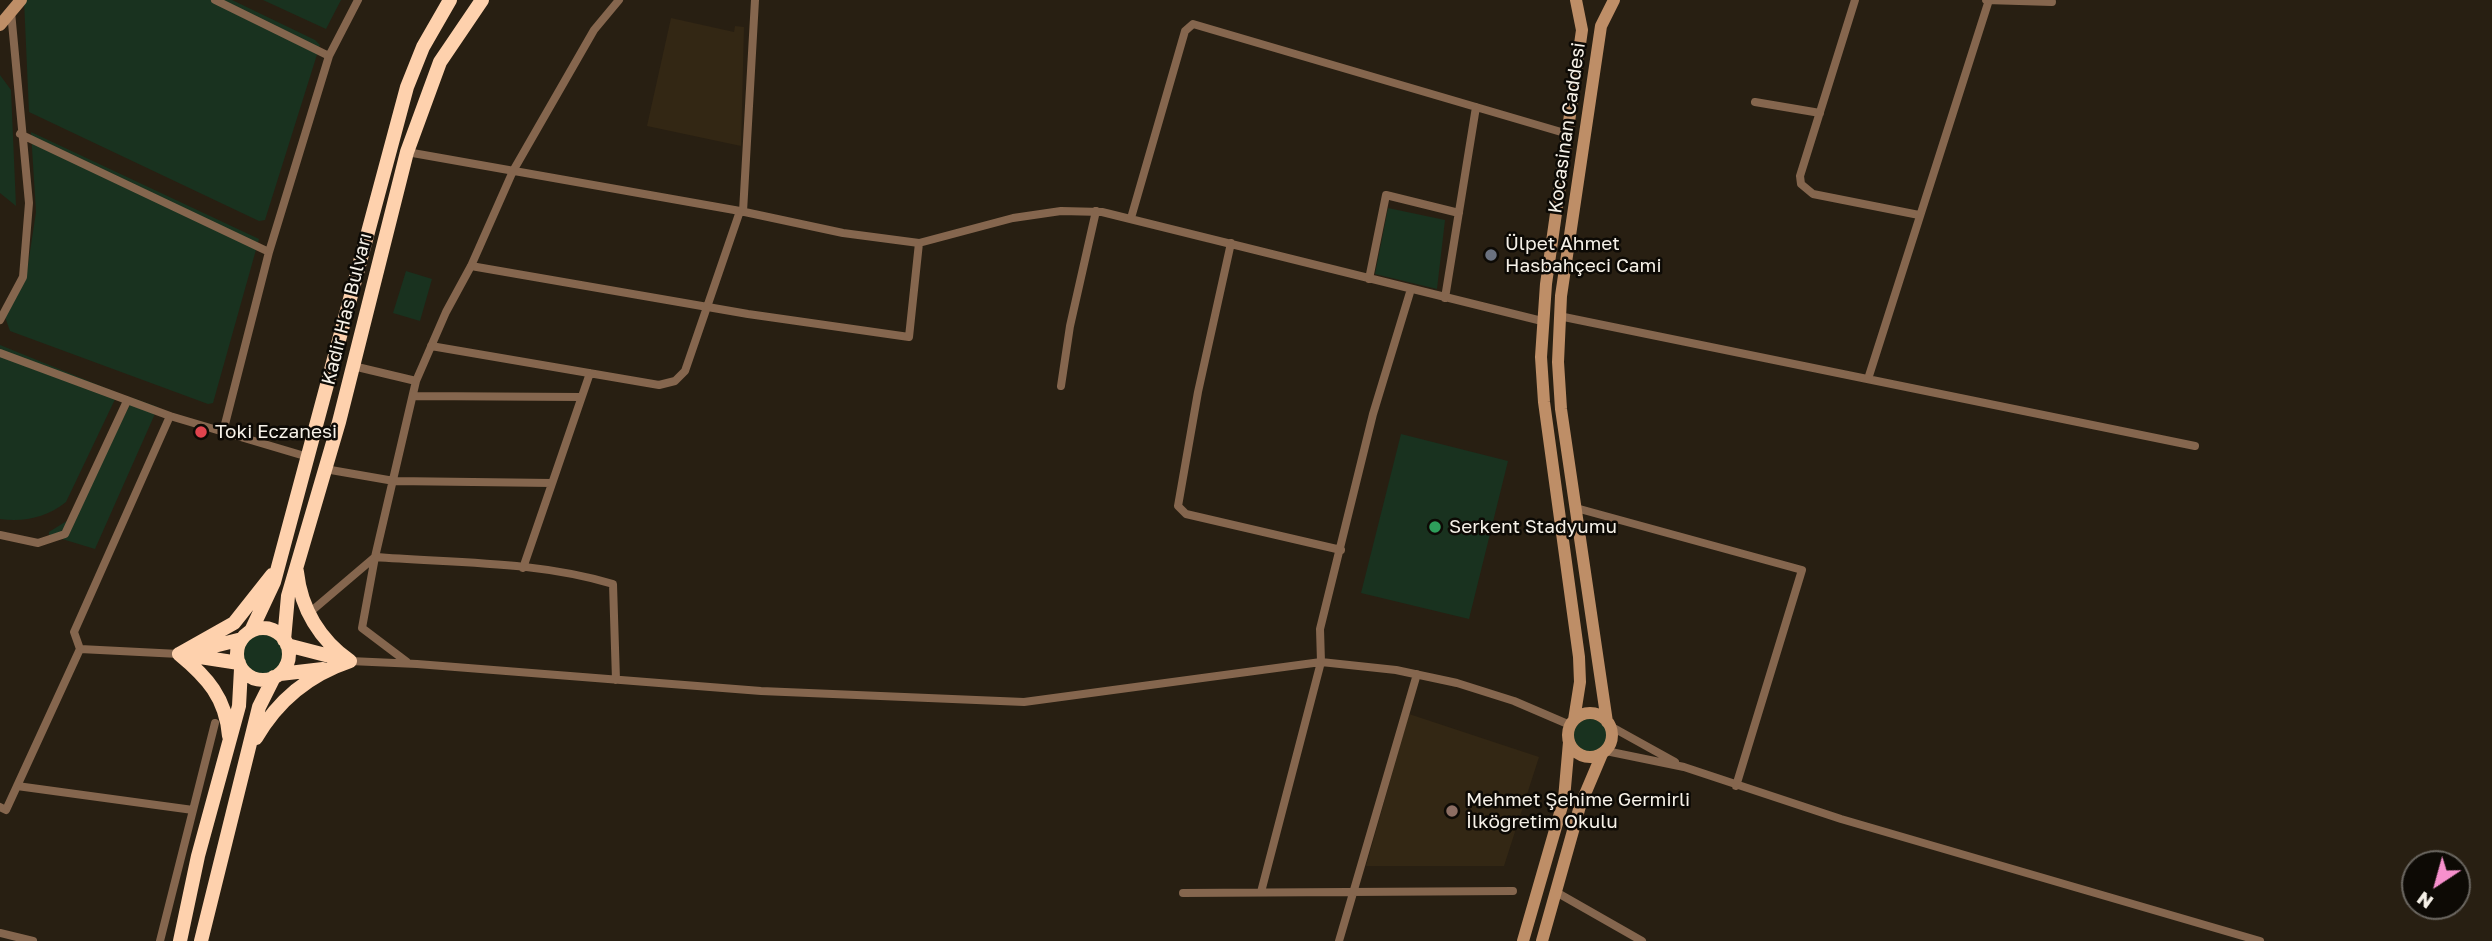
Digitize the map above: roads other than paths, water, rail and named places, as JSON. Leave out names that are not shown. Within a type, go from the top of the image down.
[{"type":"highway","name":"Kadir Has Bulvarı","points":[[246,635],[266,606],[280,561],[407,87],[423,47],[450,0]]},
{"type":"highway","name":"Kadir Has Bulvarı","points":[[285,643],[286,607],[354,366],[407,152],[440,62],[459,30],[482,0]]},
{"type":"highway","points":[[179,654],[234,623],[254,600],[280,561]]},
{"type":"highway","points":[[296,568],[308,614],[325,640],[349,662]]},
{"type":"highway","points":[[179,654],[269,629],[285,643],[349,662]]},
{"type":"highway","points":[[180,941],[239,706],[240,666],[237,651],[246,635]]},
{"type":"highway","points":[[201,941],[259,707],[288,658],[285,643]]},
{"type":"highway","points":[[179,654],[240,666],[256,679],[349,662]]},
{"type":"highway","points":[[179,654],[208,680],[220,697],[228,724],[229,745]]},
{"type":"highway","points":[[246,762],[261,730],[281,703],[299,686],[327,668]]},
{"type":"main road","points":[[0,24],[21,0]]},
{"type":"main road","name":"Kocasinan Caddesi","points":[[1572,722],[1580,682],[1580,657],[1544,402],[1542,321],[1582,30],[1576,0]]},
{"type":"main road","name":"Kocasinan Caddesi","points":[[1609,724],[1559,386],[1559,316],[1601,26],[1614,0]]},
{"type":"main road","points":[[1523,941],[1564,799],[1572,722],[1589,713],[1609,724],[1612,741],[1580,806],[1542,941]]},
{"type":"main road","points":[[1569,742],[1575,752],[1585,757],[1604,753]]},
{"type":"street","points":[[215,0],[329,56]]},
{"type":"street","points":[[223,432],[269,252],[329,56],[358,0]]},
{"type":"street","points":[[409,663],[362,628],[375,557],[416,381],[513,171],[594,30],[620,0]]},
{"type":"street","points":[[431,346],[659,384],[675,381],[685,371],[741,211],[755,0]]},
{"type":"street","points":[[1855,0],[1800,176],[1803,188],[1813,194],[1919,215]]},
{"type":"street","points":[[1868,379],[1988,0],[2052,2]]},
{"type":"street","points":[[0,320],[23,277],[29,203],[20,134],[11,12]]},
{"type":"street","points":[[1131,218],[1185,31],[1191,24],[1569,134]]},
{"type":"street","points":[[1755,102],[1820,113]]},
{"type":"street","points":[[1445,298],[1476,107]]},
{"type":"street","points":[[20,134],[269,252]]},
{"type":"street","points":[[407,152],[741,211],[854,235],[919,243],[1013,218],[1061,211],[1096,211],[1542,321]]},
{"type":"street","points":[[1369,279],[1386,195],[1459,213]]},
{"type":"street","points":[[1061,386],[1070,326],[1096,211]]},
{"type":"street","points":[[471,266],[708,307],[909,337],[919,243]]},
{"type":"street","points":[[1231,243],[1198,392],[1178,506],[1186,514],[1341,550]]},
{"type":"street","points":[[1261,892],[1321,662],[1320,629],[1376,404],[1411,289]]},
{"type":"street","points":[[1559,316],[2195,446]]},
{"type":"street","points":[[0,353],[170,416],[308,457]]},
{"type":"street","points":[[354,366],[416,381]]},
{"type":"street","points":[[523,568],[590,373]]},
{"type":"street","points":[[413,396],[582,397]]},
{"type":"street","points":[[0,535],[38,543],[65,534],[127,401]]},
{"type":"street","points":[[0,821],[3,809],[17,786],[80,649],[74,632],[170,416]]},
{"type":"street","points":[[325,469],[394,481],[552,483]]},
{"type":"street","points":[[1576,508],[1802,570],[1736,786]]},
{"type":"street","points":[[308,614],[375,557],[523,568],[589,576],[613,584],[617,680]]},
{"type":"street","points":[[80,649],[179,654]]},
{"type":"street","points":[[349,662],[409,663],[761,691],[1024,702],[1303,662],[1321,662],[1417,674],[1486,691],[1572,722]]},
{"type":"street","points":[[1339,941],[1417,674]]},
{"type":"street","points":[[160,941],[215,723]]},
{"type":"street","points":[[1609,724],[1684,767],[1736,786],[2260,941]]},
{"type":"street","points":[[1604,753],[1684,767]]},
{"type":"street","points":[[17,786],[192,810]]},
{"type":"street","points":[[190,821],[208,823]]},
{"type":"street","points":[[1183,893],[1513,891]]},
{"type":"street","points":[[1556,892],[1642,941]]},
{"type":"street","points":[[0,933],[33,941]]},
{"type":"place","name":"Ülpet Ahmet Hasbahçeci Cami","points":[[1491,255]]},
{"type":"place","name":"Toki Eczanesi","points":[[201,432]]},
{"type":"place","name":"Serkent Stadyumu","points":[[1435,527]]},
{"type":"place","name":"Mehmet Şehime Germirli İlköğretim Okulu","points":[[1452,811]]}]
